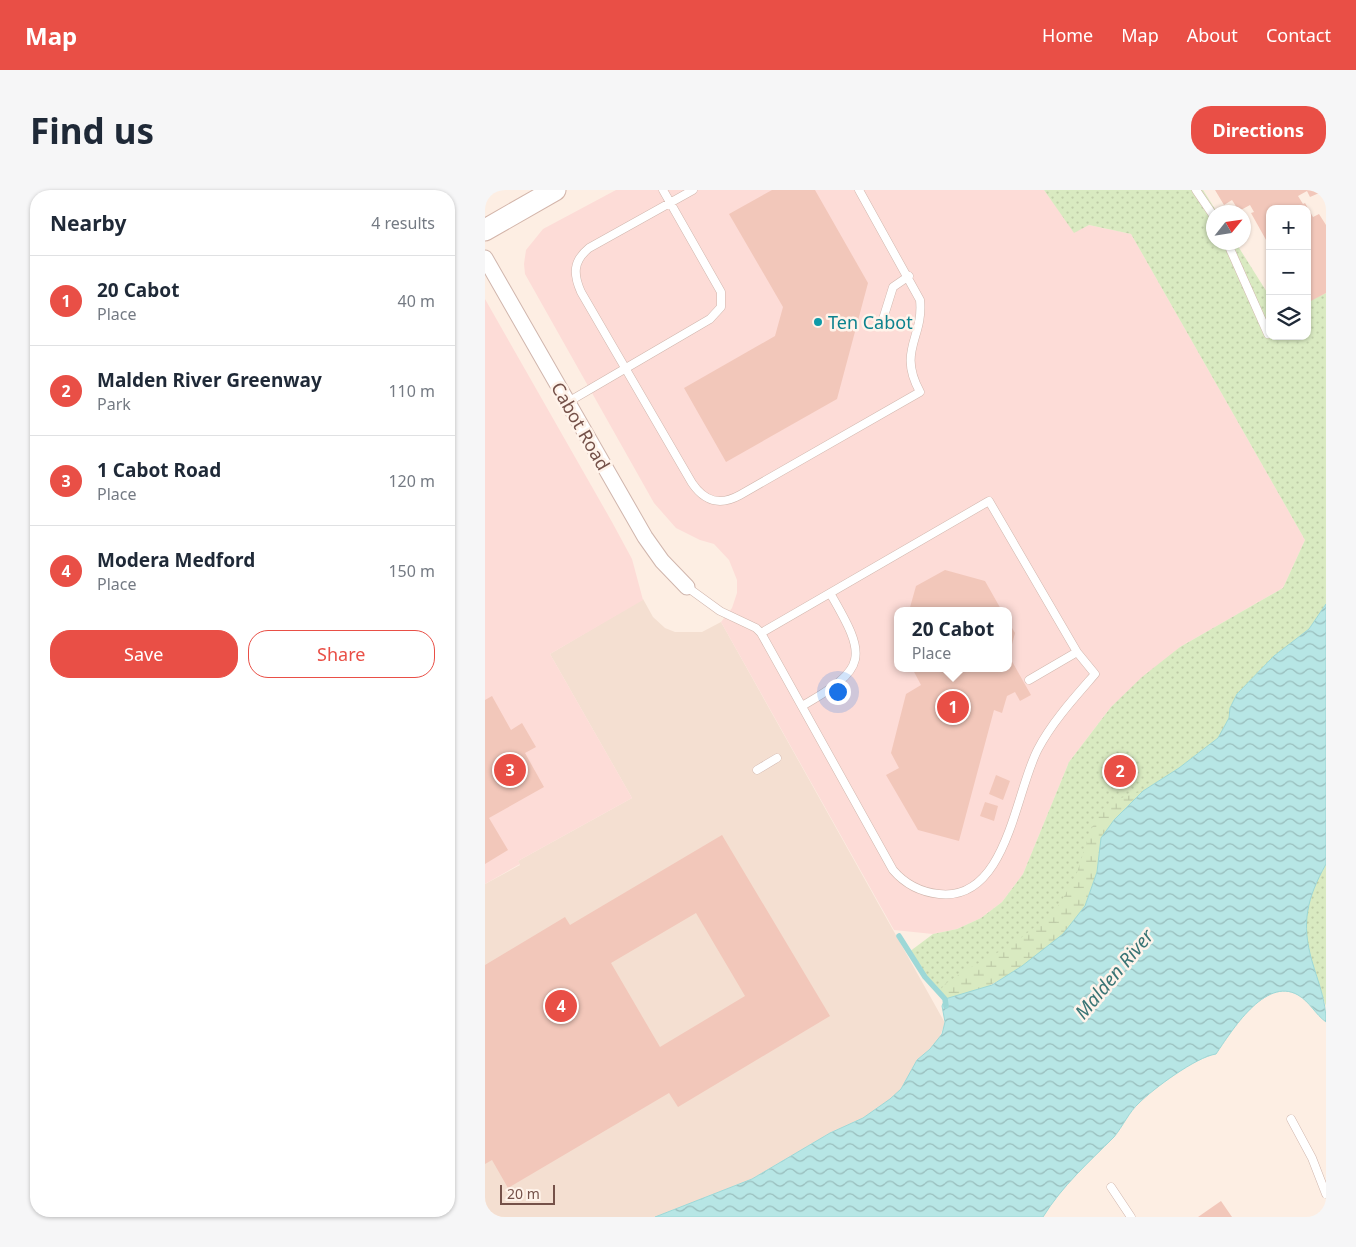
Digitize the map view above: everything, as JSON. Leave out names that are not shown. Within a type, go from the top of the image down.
[{"type":"main road","points":[[485,230],[555,190]]},
{"type":"street","name":"Cabot Road","points":[[485,258],[648,542],[669,569],[687,587]]},
{"type":"lane","points":[[568,402],[716,316],[723,302],[719,287],[663,190]]},
{"type":"lane","points":[[693,190],[589,248],[580,256],[576,265],[575,275],[581,292],[695,488],[712,502],[728,501],[920,392],[912,378],[909,363],[921,312],[921,300],[859,190]]},
{"type":"lane","points":[[1196,190],[1206,205]]},
{"type":"lane","points":[[1231,250],[1266,330]]},
{"type":"lane","points":[[883,319],[893,287],[909,276]]},
{"type":"lane","points":[[687,587],[712,606],[756,628],[761,633],[893,870],[906,882],[922,891],[941,895],[955,894],[979,883],[991,868],[1001,850],[1037,750],[1095,674],[1077,652],[989,501],[761,633]]},
{"type":"lane","points":[[802,706],[841,682],[851,671],[855,659],[856,647],[853,635],[830,593]]},
{"type":"lane","points":[[1029,680],[1077,652]]},
{"type":"lane","points":[[757,770],[777,758]]},
{"type":"lane","points":[[1291,1119],[1312,1158],[1326,1194]]},
{"type":"lane","points":[[1111,1186],[1131,1217]]},
{"type":"shaded area","points":[[616,190],[1044,190],[1074,232],[1089,225],[1131,234],[1305,540],[1283,588],[1180,647],[1111,707],[1069,762],[1023,874],[1002,902],[981,918],[957,929],[933,934],[894,930],[721,622],[732,608],[737,593],[737,580],[729,560],[714,544],[700,540],[676,528],[654,503],[525,274],[526,250],[543,229]]},
{"type":"shaded area","points":[[485,299],[632,559],[643,600],[550,654],[632,798],[518,861],[520,864],[485,884]]},
{"type":"shaded area","points":[[643,599],[653,617],[665,628],[675,632],[702,632],[721,622],[945,1023],[938,1041],[917,1060],[901,1089],[890,1099],[863,1118],[830,1133],[752,1179],[655,1217],[485,1217],[485,884],[520,865],[518,861],[632,798],[550,654]]},
{"type":"green space","points":[[1044,190],[1203,190],[1213,205],[1206,205],[1206,250],[1240,250],[1266,291],[1266,340],[1311,340],[1311,300],[1326,293],[1326,604],[1309,629],[1274,656],[1237,694],[1230,708],[1229,718],[1218,738],[1179,768],[1143,791],[1055,942],[1022,966],[945,999],[925,977],[909,952],[933,934],[957,929],[981,918],[1002,902],[1023,874],[1069,762],[1111,707],[1142,677],[1180,647],[1283,588],[1305,540],[1131,234],[1089,225],[1074,233]]},
{"type":"green space","points":[[1143,791],[1121,811],[1101,838],[1097,872],[1085,906],[1075,922],[1055,942],[1007,976],[981,990],[945,999],[938,993],[945,984],[1013,944],[1055,911],[1075,879],[1090,832],[1101,810],[1118,799]]},
{"type":"green space","points":[[1326,864],[1326,1006],[1308,946],[1305,921],[1309,898]]},
{"type":"water","name":"Malden River","points":[[1326,604],[1326,864],[1319,876],[1310,900],[1307,935],[1323,999],[1326,1022],[1298,995],[1286,991],[1273,993],[1262,1000],[1250,1009],[1216,1054],[1187,1067],[1164,1082],[1139,1103],[1114,1137],[1067,1185],[1043,1217],[655,1217],[752,1179],[830,1133],[863,1118],[901,1089],[917,1060],[930,1049],[942,1034],[945,1022],[942,1006],[945,999],[992,985],[1022,966],[1063,934],[1085,906],[1097,872],[1101,838],[1114,820],[1143,791],[1179,768],[1218,738],[1229,718],[1230,708],[1237,694],[1274,656],[1309,629]]},
{"type":"building","name":"Ten Cabot","points":[[772,190],[815,190],[868,283],[837,399],[726,462],[684,388],[775,336],[783,307],[729,214]]},
{"type":"building","points":[[1215,190],[1326,190],[1310,197],[1307,191],[1298,196],[1303,204],[1305,203],[1306,205],[1266,205],[1266,240],[1251,213],[1254,212],[1251,205],[1235,205],[1232,200],[1224,205]]},
{"type":"building","points":[[1311,214],[1313,217],[1319,214],[1326,225],[1326,293],[1311,301]]},
{"type":"building","points":[[945,570],[985,581],[1000,607],[910,607],[916,586]]},
{"type":"building","points":[[1012,628],[1015,633],[1012,644]]},
{"type":"building","points":[[1012,661],[1031,695],[1020,701],[1015,692],[1007,696],[1002,713],[994,710],[959,841],[918,830],[886,775],[899,768],[891,753],[906,694],[921,685],[914,672],[1012,672]]},
{"type":"building","points":[[492,696],[511,730],[522,723],[536,747],[525,753],[544,787],[489,818],[508,850],[485,864],[485,700]]},
{"type":"building","points":[[996,775],[1010,781],[1003,800],[989,794]]},
{"type":"building","points":[[985,802],[998,806],[994,821],[980,816]]},
{"type":"building","points":[[722,835],[830,1016],[678,1107],[669,1093],[508,1188],[492,1160],[485,1164],[485,965],[565,917],[570,925]],"holes":[[[696,913],[745,996],[660,1047],[611,963]]]},
{"type":"building","points":[[1221,1201],[1232,1217],[1198,1217]]},
{"type":"waterway","points":[[899,936],[925,977],[945,999],[946,1006]]},
{"type":"place","name":"Ten Cabot","points":[[818,322]]},
{"type":"place","name":"20 Cabot","points":[[953,707]]},
{"type":"place","name":"1 Cabot Road","points":[[510,770]]},
{"type":"place","name":"Malden River Greenway","points":[[1120,771]]},
{"type":"place","name":"Modera Medford","points":[[561,1006]]}]
